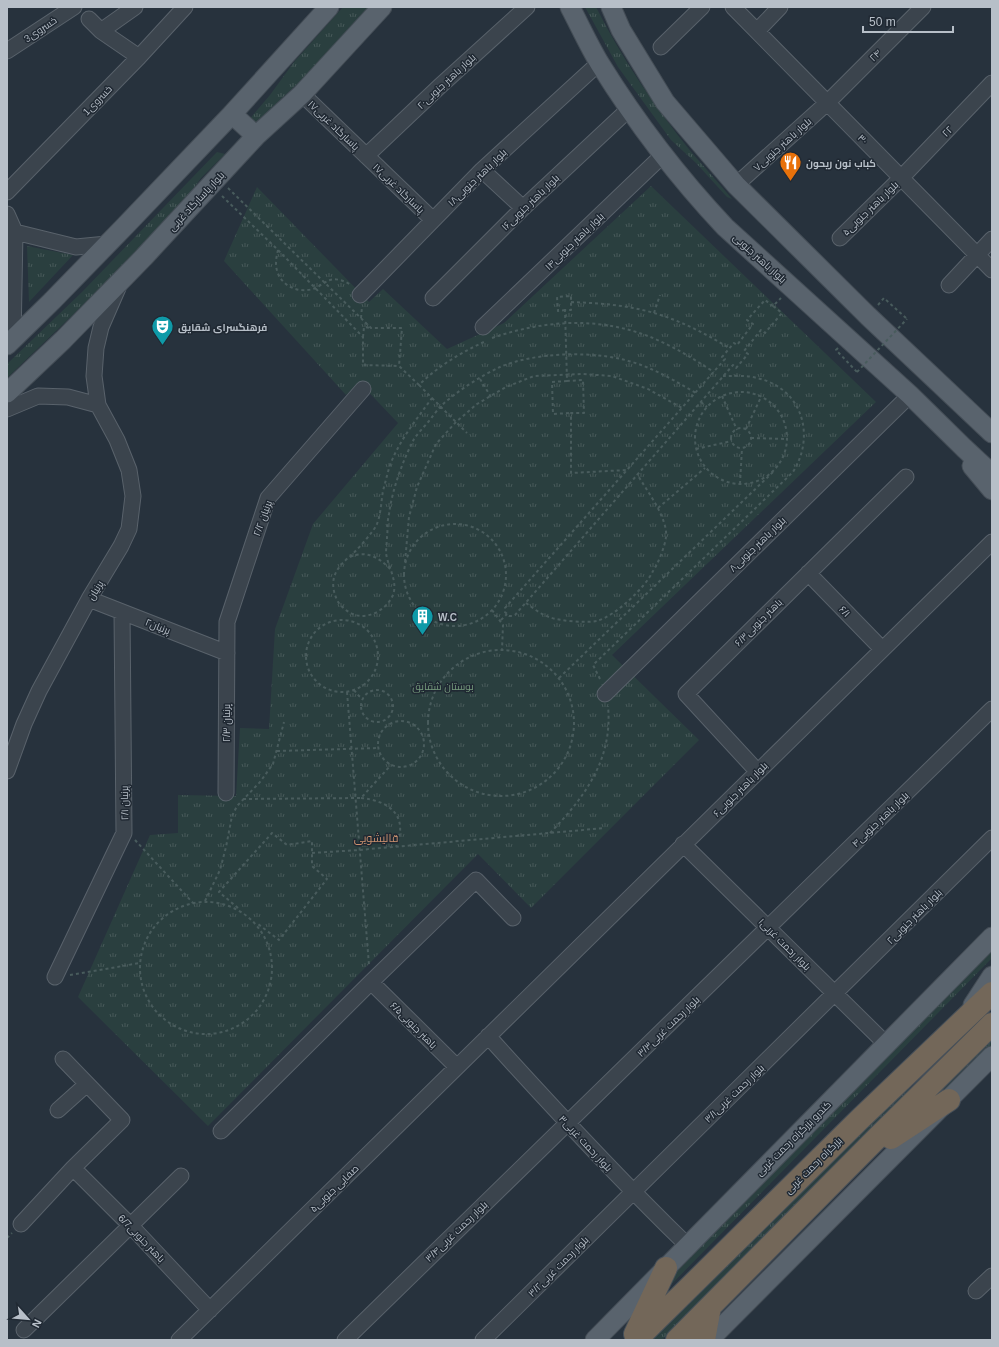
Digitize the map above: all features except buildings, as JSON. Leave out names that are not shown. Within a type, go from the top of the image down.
[{"type":"highway","name":"بزرگراه رحمت غربی","points":[[636,1340],[860,1119],[992,993]]},
{"type":"highway","points":[[677,1340],[992,1024]]},
{"type":"highway","points":[[853,1162],[948,1100]]},
{"type":"highway","points":[[632,1340],[666,1268]]},
{"type":"highway","points":[[704,1340],[710,1306]]},
{"type":"main road","points":[[10,343],[232,114],[329,7]]},
{"type":"main road","name":"بلوار پاسارگاد غربی","points":[[7,393],[63,340],[256,136],[302,94],[382,7]]},
{"type":"main road","name":"بلوار باهنر جنوبی","points":[[570,7],[599,63],[629,109],[702,202],[725,227],[910,395],[992,474]]},
{"type":"main road","points":[[611,7],[621,30],[664,102],[736,185],[868,316],[992,433]]},
{"type":"main road","points":[[232,114],[256,136]]},
{"type":"main road","points":[[964,448],[974,469],[992,490]]},
{"type":"main road","name":"کندرو بزرگراه رحمت غربی","points":[[595,1340],[992,937]]},
{"type":"main road","points":[[964,1020],[992,976]]},
{"type":"main road","points":[[709,1340],[992,1056]]},
{"type":"street","name":"3خسروى","points":[[7,51],[74,7]]},
{"type":"street","points":[[101,31],[135,7]]},
{"type":"street","name":"خسروى1","points":[[7,192],[139,57],[185,7]]},
{"type":"street","name":"بلوار باهنر جنوبی۲۰","points":[[366,156],[527,7]]},
{"type":"street","points":[[661,47],[702,7]]},
{"type":"street","name":"۳۰","points":[[733,7],[992,270]]},
{"type":"street","points":[[757,31],[780,7]]},
{"type":"street","name":"۲۴","points":[[828,103],[923,7]]},
{"type":"street","points":[[89,19],[101,31],[139,57]]},
{"type":"street","name":"۱۸بلوار باهنر جنوبی","points":[[360,295],[482,170],[599,63]]},
{"type":"street","name":"۲۲","points":[[901,178],[992,83]]},
{"type":"street","name":"پاسارگاد غربی۱۷","points":[[302,94],[366,156]]},
{"type":"street","name":"بلوار باهنر جنوبی۷","points":[[736,185],[828,103]]},
{"type":"street","name":"بلوار باهنر جنوبی۱۶","points":[[433,298],[523,208],[629,109]]},
{"type":"street","name":"بلوار باهنر جنوبی۱۴","points":[[483,327],[664,154]]},
{"type":"street","name":"۱۷پاسارگاد غربی","points":[[366,156],[432,220]]},
{"type":"street","points":[[482,170],[523,208]]},
{"type":"street","name":"۵بلوار باهنر جنوبی","points":[[840,238],[901,178]]},
{"type":"street","points":[[7,214],[15,232],[10,343]]},
{"type":"street","points":[[15,232],[76,247],[107,244]]},
{"type":"street","points":[[949,285],[992,239]]},
{"type":"street","points":[[7,409],[38,396],[68,397],[98,405],[94,376],[96,348],[101,327],[124,277]]},
{"type":"street","name":"پرنیان ۲/۲","points":[[226,653],[227,622],[268,498],[363,389]]},
{"type":"street","name":"۸بلوار باهنر جنوبی","points":[[605,694],[910,395]]},
{"type":"street","name":"پرنیان","points":[[7,771],[24,724],[39,691],[89,599],[121,546],[129,529],[134,496],[129,470],[117,440],[98,405]]},
{"type":"street","points":[[974,415],[992,419]]},
{"type":"street","name":"۶/۳باهنر جنوبی","points":[[758,771],[686,694],[906,477]]},
{"type":"street","name":"بلوار باهنر جنوبی۶","points":[[488,1036],[992,542]]},
{"type":"street","name":"۶/۱","points":[[808,573],[882,649]]},
{"type":"street","name":"پرنیان۲","points":[[89,599],[226,653]]},
{"type":"street","name":"پرنیان ۲/۱","points":[[55,977],[124,832],[122,612]]},
{"type":"street","name":"پرنیان ۲/۳","points":[[226,653],[226,793]]},
{"type":"street","name":"بلوار باهنر جنوبی۴","points":[[769,928],[992,709]]},
{"type":"street","name":"بلوار باهنر جنوبی۲","points":[[835,994],[992,838]]},
{"type":"street","name":"بلوار رحمت غربی۱","points":[[683,844],[886,1044]]},
{"type":"street","points":[[221,1131],[476,880],[513,918]]},
{"type":"street","name":"بلوار رحمت غربی۳/۳","points":[[567,1123],[769,928]]},
{"type":"street","name":"باهنر جنوبی۶/۵","points":[[371,982],[457,1067]]},
{"type":"street","name":"بلوار رحمت غربی۳/۱","points":[[632,1192],[835,994]]},
{"type":"street","name":"صفایی جنوبی۵","points":[[179,1340],[488,1036]]},
{"type":"street","name":"بلوار رحمت غربی۳","points":[[488,1036],[632,1192],[687,1245]]},
{"type":"street","points":[[21,1224],[73,1168],[122,1120],[63,1059]]},
{"type":"street","points":[[58,1110],[87,1084]]},
{"type":"street","name":"بلوار رحمت غربی۳/۴","points":[[346,1340],[567,1123]]},
{"type":"street","name":"6/7باهنر جنوبی","points":[[73,1168],[131,1226],[210,1310]]},
{"type":"street","points":[[24,1330],[181,1176]]},
{"type":"street","name":"بلوار رحمت غربی۳/۲","points":[[483,1340],[632,1192]]},
{"type":"street","points":[[976,1291],[992,1276]]},
{"type":"path","points":[[214,181],[278,250],[363,337]]},
{"type":"path","points":[[214,181],[325,283],[371,328]]},
{"type":"path","points":[[278,250],[276,262],[277,272],[284,283],[294,289],[302,291],[316,288],[329,280],[344,281],[352,285],[360,295],[362,306],[361,318]]},
{"type":"path","points":[[774,306],[790,286]]},
{"type":"path","points":[[654,313],[660,295]]},
{"type":"path","points":[[557,296],[571,296],[571,310],[566,310],[558,311],[557,296]]},
{"type":"path","points":[[836,350],[858,372],[907,319],[884,298]]},
{"type":"path","points":[[765,300],[782,313],[766,333],[761,330],[744,351],[748,354],[736,368],[733,365],[723,376],[526,603],[515,615],[512,616],[507,614],[505,612],[505,608],[725,359],[722,357],[734,343],[736,345],[753,324],[747,320],[765,300]]},
{"type":"path","points":[[571,302],[617,305],[654,313],[697,330],[730,348]]},
{"type":"path","points":[[566,310],[567,381]]},
{"type":"path","points":[[419,385],[460,353],[490,339],[516,330],[566,323],[588,322],[641,334],[666,344],[714,372]]},
{"type":"path","points":[[399,366],[402,328],[364,327],[363,365],[399,366],[467,433]]},
{"type":"path","points":[[432,398],[402,440],[390,467],[383,491],[377,525],[340,565],[335,574],[333,584],[334,593],[342,607],[353,614],[364,616],[372,614],[386,607],[393,595],[394,578],[390,570],[386,553],[388,514],[399,474],[415,438],[441,406],[471,383],[501,367],[528,359],[566,354],[596,355],[640,364],[668,377],[696,393]]},
{"type":"path","points":[[405,562],[412,546],[423,533],[438,526],[455,523],[471,526],[486,533],[498,546],[504,561],[506,577],[503,594],[492,610],[480,620],[464,626],[447,626],[430,620],[417,610],[407,595],[403,579],[409,517],[417,488],[436,444],[456,422],[477,404],[506,387],[534,376],[582,374],[612,376],[648,389],[682,408]]},
{"type":"path","points":[[550,833],[579,802],[592,783],[606,743],[609,721],[607,702],[600,678],[593,665],[793,472],[801,457],[804,429],[797,407],[790,398],[772,383],[757,378],[723,376]]},
{"type":"path","points":[[480,378],[491,396]]},
{"type":"path","points":[[583,380],[584,413],[571,413],[553,414],[552,382],[583,380]]},
{"type":"path","points":[[559,679],[773,472],[782,460],[787,439],[786,430],[781,415],[771,403],[757,394],[742,392],[726,394],[712,402],[701,414],[696,428],[694,442],[698,457],[705,468],[717,479],[731,484],[746,484],[760,480],[773,472]]},
{"type":"path","points":[[722,396],[737,430]]},
{"type":"path","points":[[746,430],[761,397]]},
{"type":"path","points":[[701,402],[707,407]]},
{"type":"path","points":[[571,413],[571,473],[627,470]]},
{"type":"path","points":[[741,428],[746,430],[749,432],[751,438],[749,444],[742,448],[737,447],[732,441],[732,436],[741,428]]},
{"type":"path","points":[[751,438],[787,439]]},
{"type":"path","points":[[696,449],[732,441]]},
{"type":"path","points":[[740,484],[742,448]]},
{"type":"path","points":[[658,508],[705,468]]},
{"type":"path","points":[[526,603],[536,611],[550,617],[581,622],[598,621],[614,612],[639,590],[653,572],[666,537],[665,524],[658,508],[638,474]]},
{"type":"path","points":[[348,558],[355,555],[365,554],[372,556],[379,559],[390,570]]},
{"type":"path","points":[[492,610],[504,629],[502,650]]},
{"type":"path","points":[[351,621],[353,614]]},
{"type":"path","points":[[500,621],[507,614]]},
{"type":"path","points":[[342,619],[365,627],[373,636],[378,647],[378,659],[375,671],[368,681],[354,690],[347,692],[335,692],[324,688],[314,680],[308,670],[305,658],[309,641],[312,635],[320,627],[331,621],[342,619]]},
{"type":"path","points":[[498,649],[522,652],[544,663],[559,679],[572,702],[574,727],[569,751],[560,766],[538,787],[515,795],[491,796],[468,789],[448,775],[434,756],[428,732],[429,708],[437,686],[453,667],[474,654],[498,649]]},
{"type":"path","points":[[354,690],[358,696],[363,698]]},
{"type":"path","points":[[374,690],[380,690],[389,696],[392,711],[390,716],[385,720],[376,722],[366,719],[361,710],[363,698],[369,692],[374,690]]},
{"type":"path","points":[[347,692],[371,982]]},
{"type":"path","points":[[385,720],[388,724]]},
{"type":"path","points":[[400,720],[408,721],[415,724],[420,730],[424,737],[424,745],[418,760],[404,767],[396,767],[383,759],[379,753],[378,738],[381,731],[388,724],[400,720]]},
{"type":"path","points":[[205,901],[220,870],[232,816],[242,799],[260,782],[273,764],[284,722]]},
{"type":"path","points":[[424,745],[431,745]]},
{"type":"path","points":[[277,751],[378,748]]},
{"type":"path","points":[[361,798],[391,765]]},
{"type":"path","points":[[242,799],[371,799],[385,804],[396,813],[401,825],[401,832],[396,847]]},
{"type":"path","points":[[312,853],[606,828]]},
{"type":"path","points":[[124,829],[193,903]]},
{"type":"path","points":[[272,833],[287,845],[312,841],[312,853],[312,866],[327,879],[279,940],[219,892],[272,833]]},
{"type":"path","points":[[240,909],[220,902],[205,901],[177,907],[160,920],[147,937],[140,958],[140,980],[148,1001],[162,1018],[181,1030],[203,1035],[225,1032],[245,1022],[261,1006],[271,986],[273,963],[268,942],[257,923]]},
{"type":"path","points":[[55,977],[140,963]]},
{"type":"green space","points":[[343,7],[369,7],[311,71],[251,127],[247,122],[270,95],[294,62]]},
{"type":"green space","points":[[585,7],[596,7],[628,64],[652,100],[692,153],[732,199],[727,197],[696,163],[671,140],[618,67]]},
{"type":"green space","points":[[217,152],[225,154],[201,178],[177,212],[105,284],[7,378],[7,364],[82,292]]},
{"type":"green space","name":"بوستان شقایق","points":[[651,186],[876,402],[612,655],[699,740],[531,908],[478,854],[208,1126],[78,997],[150,835],[178,833],[178,795],[236,796],[240,728],[269,729],[275,629],[313,524],[398,423],[359,382],[346,395],[224,261],[257,187],[369,302],[383,289],[447,349],[504,323]]},
{"type":"green space","points":[[27,246],[73,255],[29,302]]},
{"type":"green space","points":[[992,950],[992,958],[656,1300],[673,1274]]},
{"type":"green space","points":[[992,1040],[992,1047],[936,1103],[925,1108]]},
{"type":"green space","points":[[908,1087],[912,1091],[662,1340],[648,1340]]},
{"type":"place","name":"کباب نون ریحون","points":[[791,182]]},
{"type":"place","name":"فرهنگسرای شقایق","points":[[162,346]]},
{"type":"place","name":"W.C","points":[[422,636]]},
{"type":"district","name":"قالیشویی","points":[[376,838]]}]
